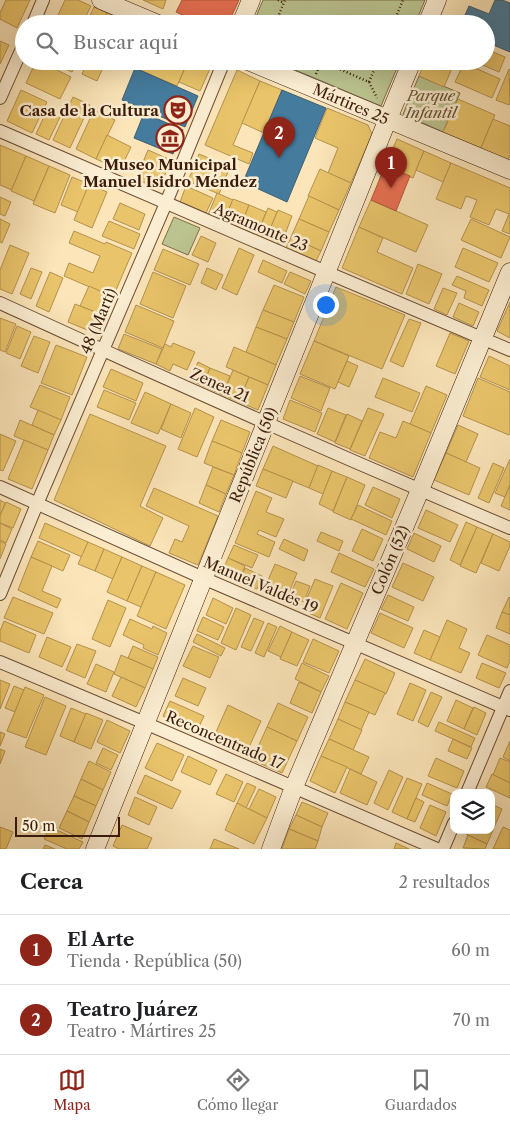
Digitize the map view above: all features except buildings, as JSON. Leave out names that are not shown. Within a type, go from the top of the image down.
[{"type":"main road","points":[[101,0],[137,15]]},
{"type":"main road","points":[[245,15],[251,0]]},
{"type":"main road","points":[[431,15],[437,0]]},
{"type":"main road","name":"Mártires 25","points":[[270,70],[510,170]]},
{"type":"main road","name":"República (50)","points":[[94,849],[408,70]]},
{"type":"main road","name":"Colón (52)","points":[[271,849],[294,787],[510,272]]},
{"type":"street","points":[[37,15],[43,0]]},
{"type":"street","points":[[0,98],[15,64]]},
{"type":"street","name":"48 (Martí)","points":[[0,594],[220,70]]},
{"type":"street","name":"Agramonte 23","points":[[0,131],[510,350]]},
{"type":"street","name":"Zenea 21","points":[[0,303],[266,423],[510,528]]},
{"type":"street","name":"Manuel Valdés 19","points":[[0,487],[203,578],[507,709]]},
{"type":"street","name":"Reconcentrado 17","points":[[0,662],[437,849]]},
{"type":"street","points":[[469,789],[507,709],[510,691]]},
{"type":"street","points":[[443,849],[450,833]]},
{"type":"path","points":[[278,0],[284,2],[279,15]]},
{"type":"path","points":[[397,15],[403,0]]},
{"type":"path","points":[[342,70],[370,82],[377,98]]},
{"type":"path","points":[[370,82],[375,70]]},
{"type":"green space","points":[[263,0],[425,0],[419,15],[257,15]]},
{"type":"green space","points":[[295,70],[396,70],[381,106]]},
{"type":"green space","name":"Parque Infantil","points":[[419,76],[460,93],[443,132],[403,114]]},
{"type":"green space","points":[[174,217],[200,228],[188,255],[162,244]]},
{"type":"place","name":"Casa de la Cultura","points":[[178,110]]},
{"type":"place","name":"Museo Municipal Manuel Isidro Méndez","points":[[170,138]]},
{"type":"place","name":"Teatro Juárez","points":[[279,158]]},
{"type":"place","name":"El Arte","points":[[391,188]]}]
